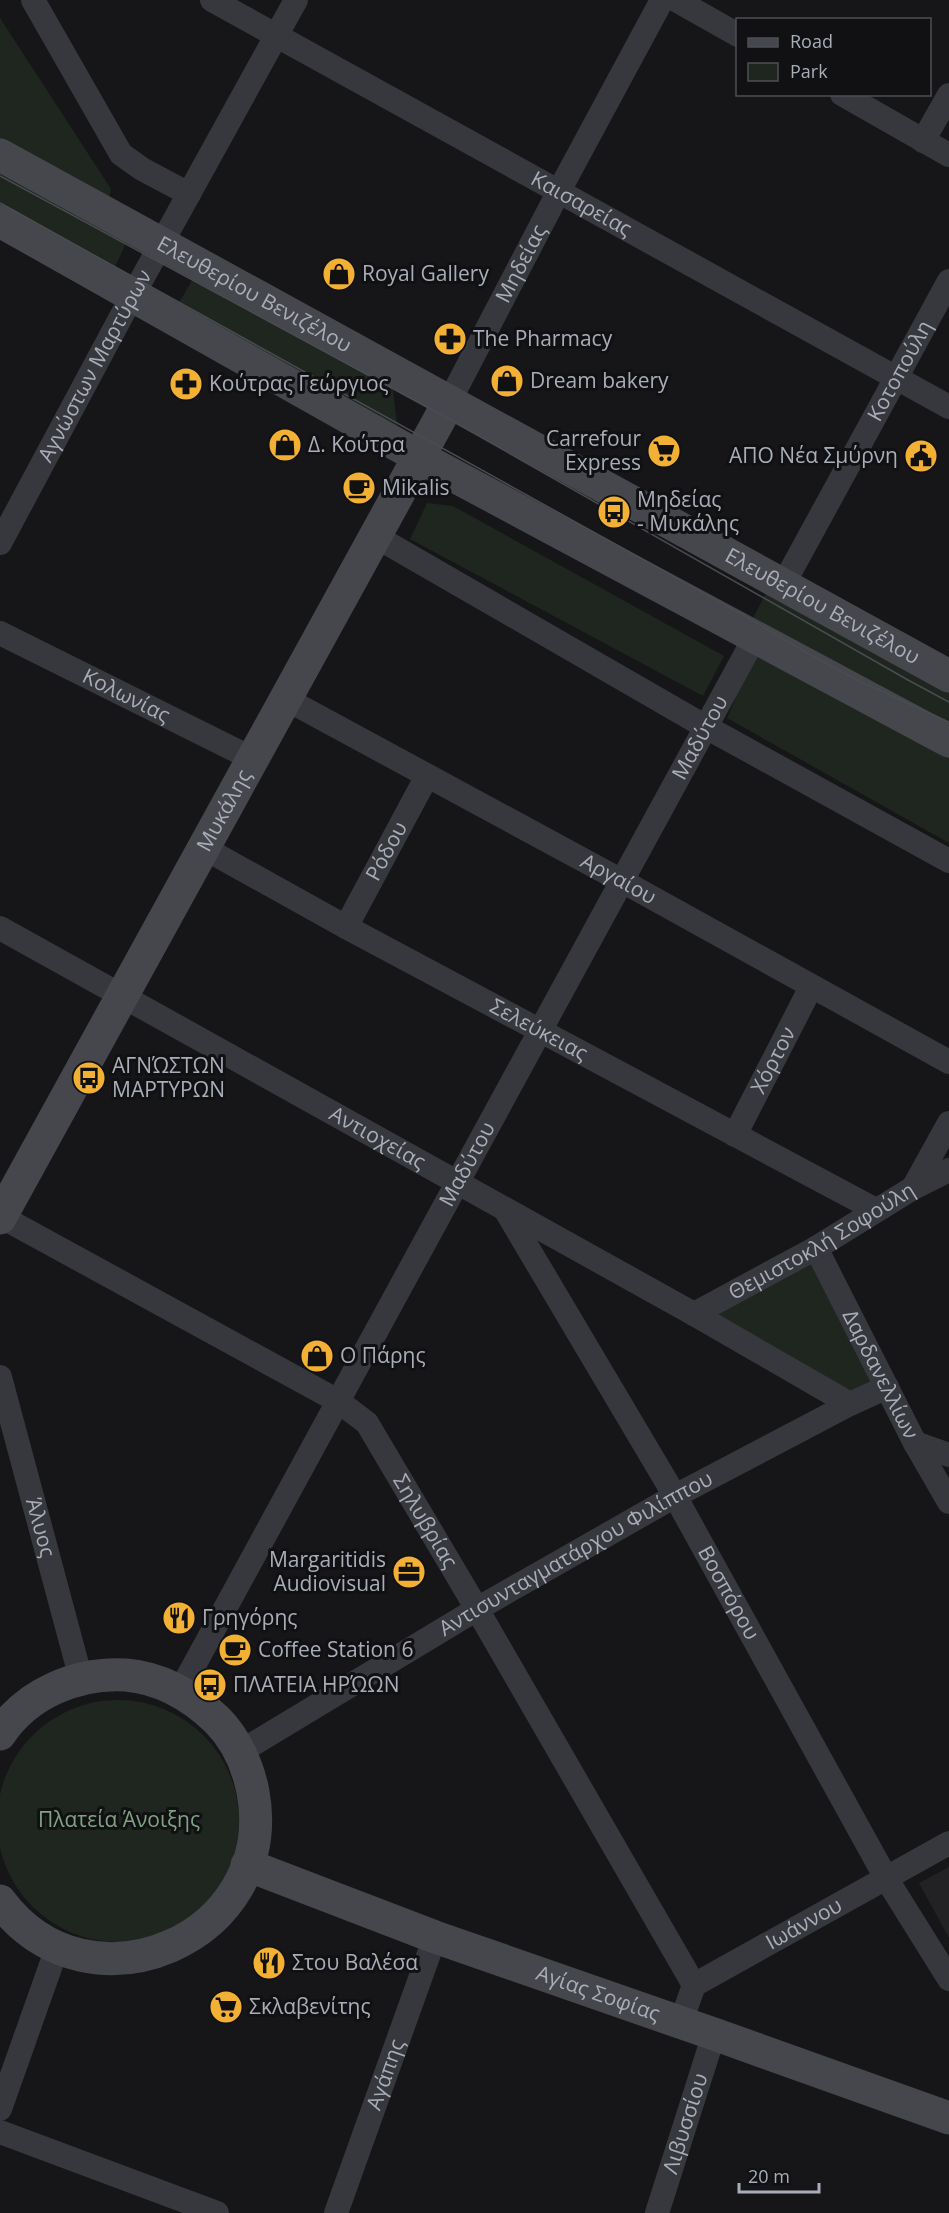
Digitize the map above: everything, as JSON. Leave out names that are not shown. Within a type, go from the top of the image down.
[{"type":"street","points":[[33,0],[121,154],[142,169],[189,194]]},
{"type":"street","name":"Καισαρείας","points":[[212,0],[949,407]]},
{"type":"street","name":"Αγνώστων Μαρτύρων","points":[[0,543],[296,0]]},
{"type":"street","name":"Μηδείας","points":[[449,402],[662,0]]},
{"type":"street","points":[[676,0],[736,34]]},
{"type":"street","points":[[923,141],[949,95]]},
{"type":"street","points":[[845,96],[949,155]]},
{"type":"street","name":"Ελευθερίου Βενιζέλου","points":[[0,155],[949,676]]},
{"type":"street","points":[[0,221],[419,457],[949,741]]},
{"type":"street","name":"Κοτοπούλη","points":[[783,585],[949,281]]},
{"type":"street","name":"Μυκάλης","points":[[0,1217],[449,402]]},
{"type":"street","points":[[375,536],[706,727],[949,861]]},
{"type":"street","name":"Κολωνίας","points":[[0,633],[252,759]]},
{"type":"street","name":"Μαδύτου","points":[[180,1691],[755,637]]},
{"type":"street","name":"Αργαίου","points":[[286,699],[949,1062]]},
{"type":"street","name":"Ρόδου","points":[[346,927],[427,776]]},
{"type":"street","name":"Σελεύκειας","points":[[204,848],[346,927],[876,1210]]},
{"type":"street","name":"Αντιοχείας","points":[[0,927],[694,1314],[850,1404]]},
{"type":"street","name":"Χόρτον","points":[[735,1135],[811,987]]},
{"type":"street","points":[[913,1188],[949,1123]]},
{"type":"street","name":"Θεμιστοκλή Σοφούλη","points":[[694,1314],[816,1248],[913,1188],[949,1170]]},
{"type":"street","name":"Βοσπόρου","points":[[505,1208],[675,1496],[886,1878],[949,1979]]},
{"type":"street","name":"Σηλυβρίας","points":[[0,1217],[338,1401],[367,1423],[694,1985]]},
{"type":"street","name":"Δαρδανελλίων","points":[[816,1248],[915,1443],[949,1502]]},
{"type":"street","name":"Άλυος","points":[[0,1377],[81,1679]]},
{"type":"street","name":"Αντισυνταγματάρχου Φιλίππου","points":[[240,1752],[477,1609],[675,1496],[887,1387]]},
{"type":"street","points":[[915,1443],[949,1455]]},
{"type":"street","points":[[0,1734],[26,1705],[52,1689],[81,1679],[106,1675],[127,1675],[147,1679],[180,1691],[203,1706],[224,1727],[247,1768],[255,1800],[253,1841],[247,1865],[236,1889],[221,1910],[202,1928],[179,1943],[152,1954],[125,1959],[96,1958],[57,1948],[32,1933],[10,1914],[0,1901]]},
{"type":"street","name":"Ιωάννου","points":[[694,1985],[949,1843]]},
{"type":"street","name":"Αγίας Σοφίας","points":[[247,1865],[435,1937],[949,2118]]},
{"type":"street","name":"Αγάπης","points":[[336,2213],[435,1937]]},
{"type":"street","points":[[0,2109],[57,1948]]},
{"type":"street","points":[[681,2022],[694,1985]]},
{"type":"street","name":"Λιβυσσίου","points":[[657,2213],[714,2034]]},
{"type":"street","points":[[0,2132],[217,2213]]},
{"type":"shaded area","points":[[949,1867],[949,1938],[919,1883]]},
{"type":"green space","points":[[0,18],[111,189],[109,199],[0,139]]},
{"type":"green space","points":[[0,161],[132,231],[111,275],[0,214]]},
{"type":"green space","points":[[196,274],[392,381],[398,432],[177,306]]},
{"type":"green space","points":[[427,503],[453,506],[724,656],[703,696],[410,539]]},
{"type":"green space","points":[[771,583],[949,680],[949,727],[749,626]]},
{"type":"green space","points":[[757,650],[949,750],[949,843],[727,718]]},
{"type":"green space","points":[[816,1248],[887,1387],[850,1404],[694,1314]]},
{"type":"green space","name":"Πλατεία Άνοιξης","points":[[106,1700],[130,1700],[153,1705],[175,1714],[195,1727],[212,1744],[225,1764],[234,1786],[239,1809],[239,1833],[234,1856],[225,1878],[212,1898],[195,1915],[175,1928],[153,1937],[130,1942],[106,1942],[83,1937],[61,1928],[41,1915],[24,1898],[11,1878],[-1,1845],[-1,1797],[11,1764],[24,1744],[41,1727],[61,1714],[83,1705]]},
{"type":"tram line","points":[[0,176],[442,415],[949,702]]},
{"type":"tram line","points":[[0,203],[745,616],[807,653],[855,679],[949,722]]},
{"type":"place","name":"Royal Gallery","points":[[339,274]]},
{"type":"place","name":"The Pharmacy","points":[[450,339]]},
{"type":"place","name":"Dream bakery","points":[[507,381]]},
{"type":"place","name":"Κούτρας Γεώργιος","points":[[186,384]]},
{"type":"place","name":"Δ. Κούτρα","points":[[285,445]]},
{"type":"place","name":"Carrefour Express","points":[[664,451]]},
{"type":"place","name":"ΑΠΟ Νέα Σμύρνη","points":[[921,456]]},
{"type":"place","name":"Mikalis","points":[[359,488]]},
{"type":"place","name":"Μηδείας - Μυκάλης","points":[[614,512]]},
{"type":"place","name":"ΑΓΝΏΣΤΩΝ ΜΑΡΤΥΡΩΝ","points":[[89,1078]]},
{"type":"place","name":"Ο Πάρης","points":[[317,1356]]},
{"type":"place","name":"Margaritidis Audiovisual","points":[[409,1572]]},
{"type":"place","name":"Γρηγόρης","points":[[179,1618]]},
{"type":"place","name":"Coffee Station 6","points":[[235,1650]]},
{"type":"place","name":"ΠΛΑΤΕΙΑ ΗΡΏΩΝ","points":[[210,1685]]},
{"type":"place","name":"Στου Βαλέσα","points":[[269,1963]]},
{"type":"place","name":"Σκλαβενίτης","points":[[226,2007]]}]
